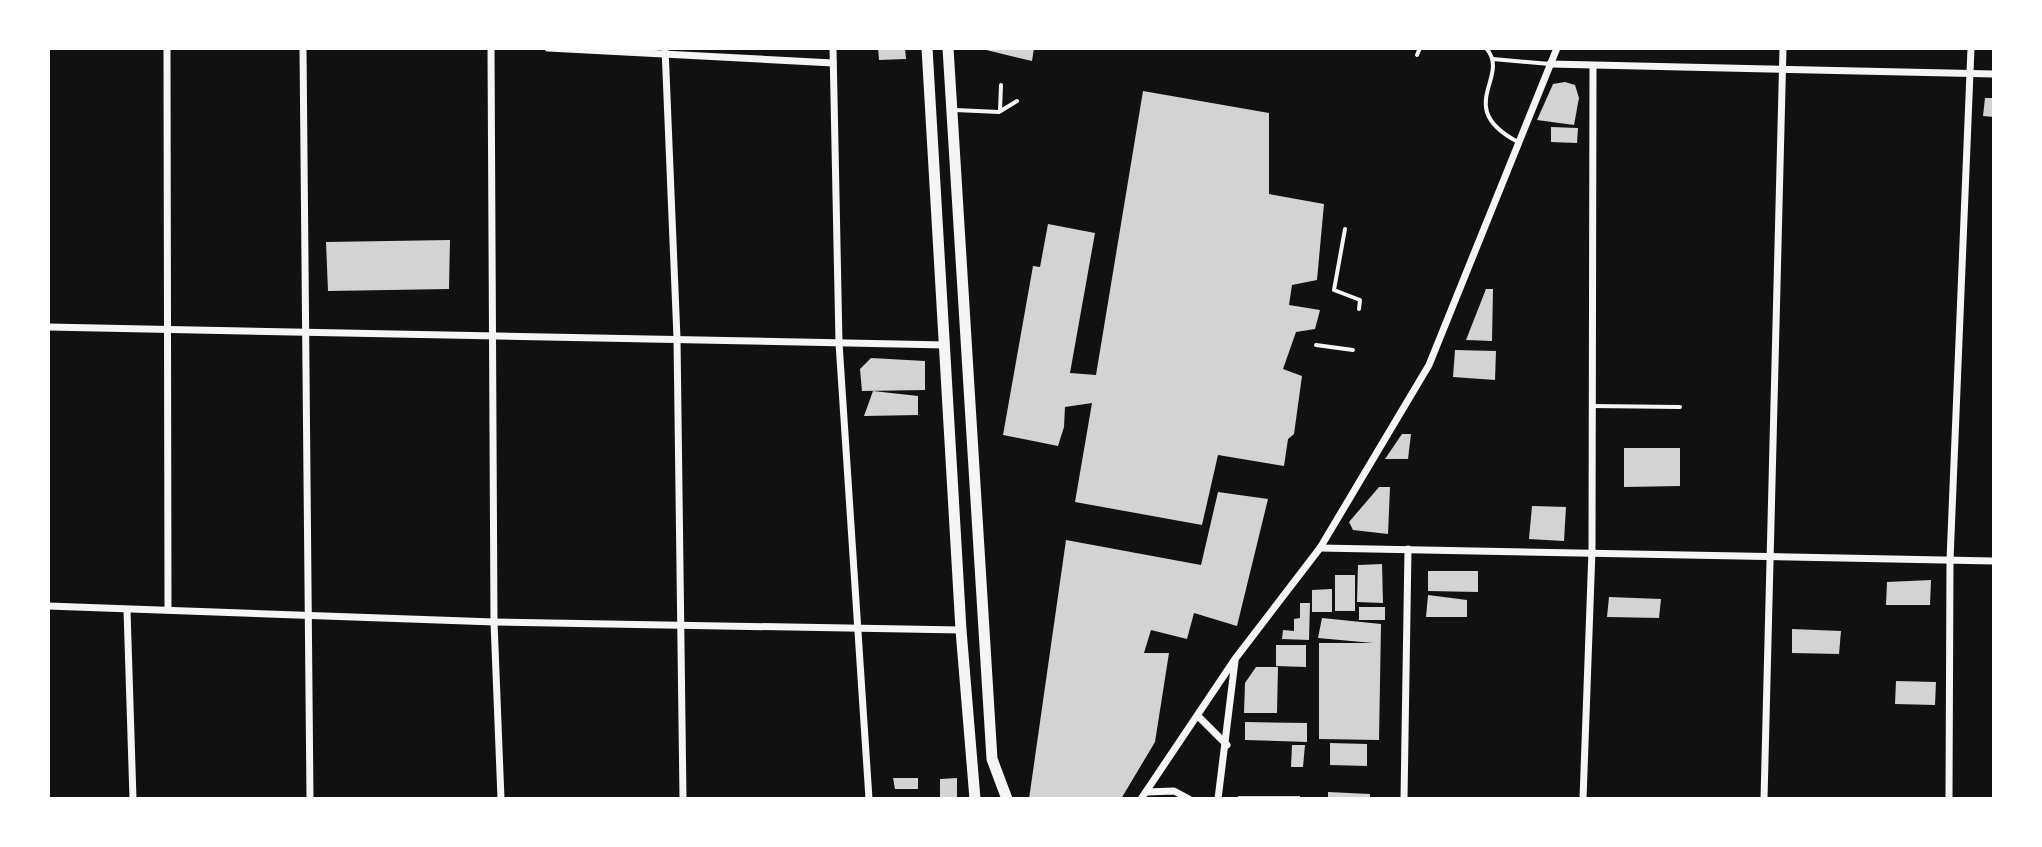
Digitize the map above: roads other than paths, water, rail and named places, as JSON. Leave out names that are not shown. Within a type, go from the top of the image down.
[{"type":"main road","points":[[927,48],[961,630],[975,799]]},
{"type":"main road","points":[[948,48],[992,759],[1007,799]]},
{"type":"street","points":[[167,48],[168,610]]},
{"type":"street","points":[[303,48],[311,615],[310,799]]},
{"type":"street","points":[[491,48],[494,622],[501,799]]},
{"type":"street","points":[[548,48],[665,51],[833,63]]},
{"type":"street","points":[[833,48],[839,343],[869,799]]},
{"type":"street","points":[[1144,796],[1235,659],[1320,548],[1429,365],[1557,48]]},
{"type":"street","points":[[1764,799],[1783,48]]},
{"type":"street","points":[[1949,799],[1950,560],[1971,48]]},
{"type":"street","points":[[665,51],[677,338],[683,799]]},
{"type":"street","points":[[1550,64],[1994,74]]},
{"type":"street","points":[[1583,799],[1592,550],[1593,67]]},
{"type":"street","points":[[48,327],[946,345]]},
{"type":"street","points":[[1320,548],[1592,550],[1994,561]]},
{"type":"street","points":[[1404,799],[1408,549]]},
{"type":"street","points":[[48,606],[494,622],[961,630]]},
{"type":"street","points":[[127,610],[133,799]]},
{"type":"street","points":[[1218,799],[1227,745],[1235,659]]},
{"type":"street","points":[[1198,716],[1227,745]]},
{"type":"street","points":[[1144,796],[1174,791],[1189,799]]},
{"type":"lane","points":[[1417,55],[1420,48]]},
{"type":"lane","points":[[1486,48],[1493,59],[1485,110],[1494,127],[1518,142]]},
{"type":"lane","points":[[1493,59],[1550,64]]},
{"type":"lane","points":[[999,112],[1001,85]]},
{"type":"lane","points":[[952,110],[999,112],[1017,101]]},
{"type":"lane","points":[[1345,229],[1334,290],[1360,300],[1359,309]]},
{"type":"lane","points":[[1316,345],[1353,350]]},
{"type":"lane","points":[[1592,406],[1680,407]]}]
